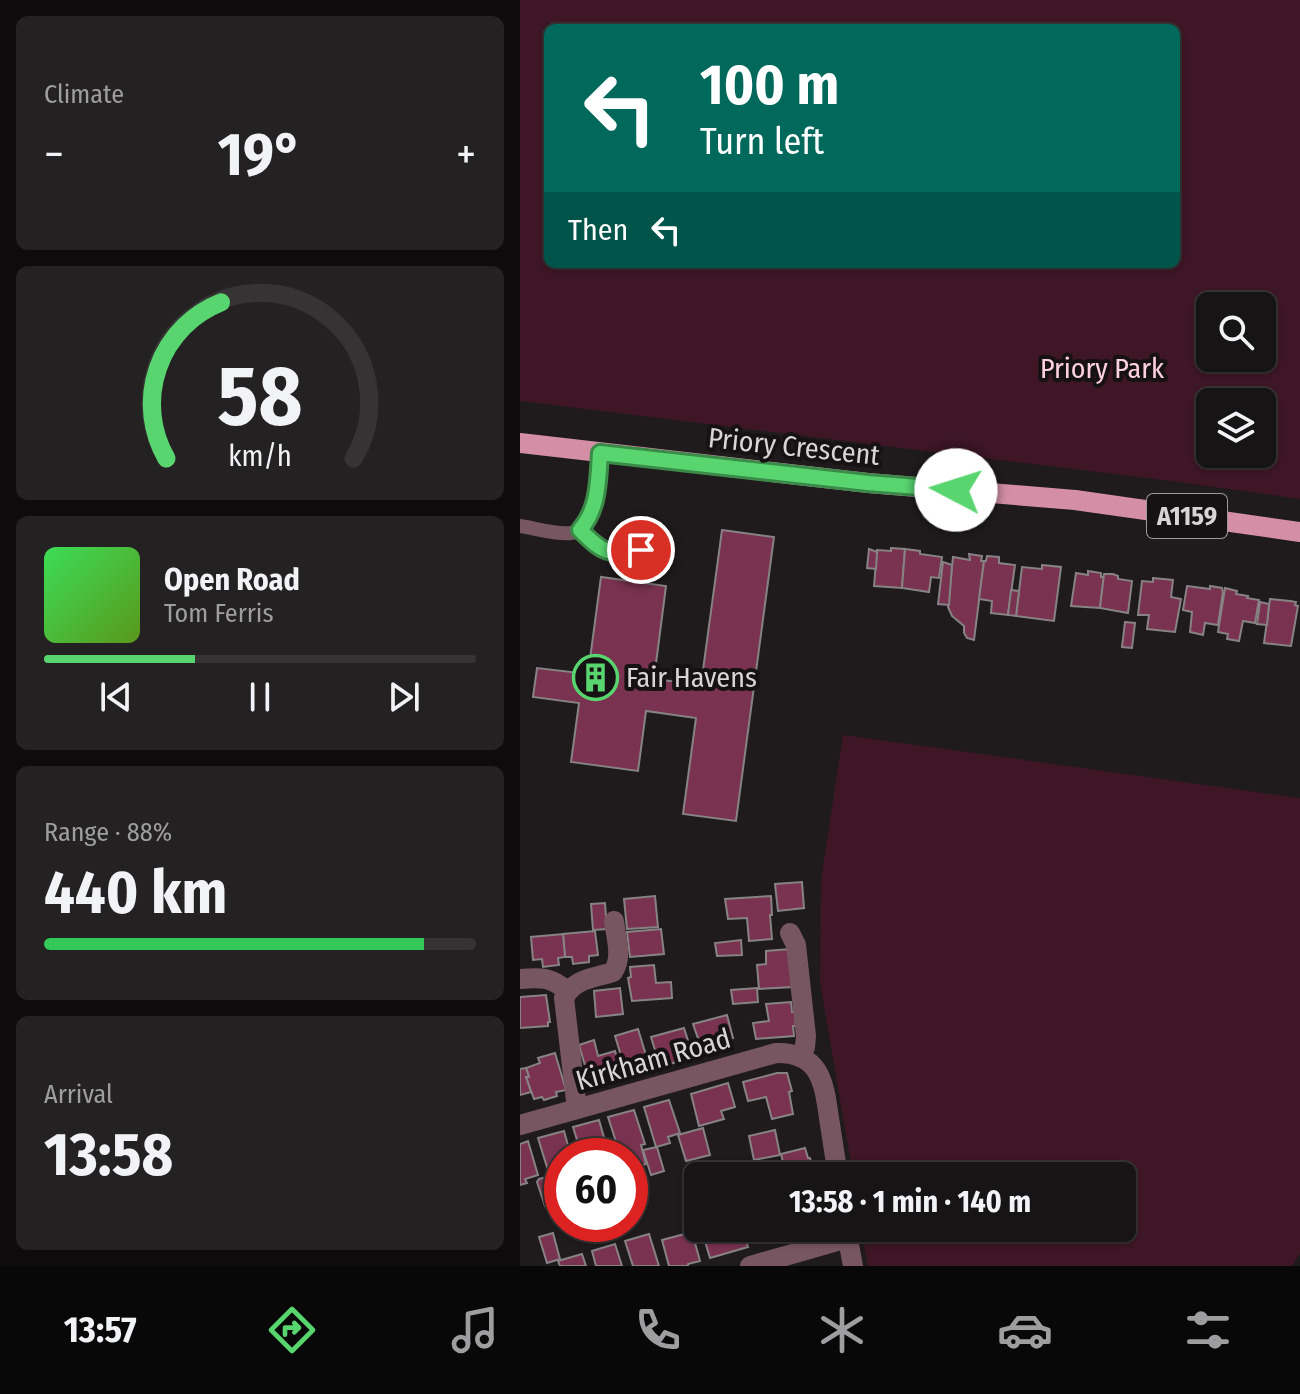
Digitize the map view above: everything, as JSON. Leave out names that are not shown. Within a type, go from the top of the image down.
[{"type":"main road","name":"Priory Crescent","points":[[520,443],[868,483],[1075,500],[1300,532]]},
{"type":"street","points":[[577,1109],[564,1005],[567,991],[579,981],[613,972],[617,967],[619,960],[614,921]]},
{"type":"street","points":[[790,933],[796,945],[806,1036],[800,1057],[815,1069],[824,1082],[836,1162]]},
{"type":"street","points":[[520,979],[548,978],[567,991]]},
{"type":"street","name":"Kirkham Road","points":[[520,1125],[776,1053],[791,1053],[800,1057]]},
{"type":"street","points":[[750,1266],[821,1242]]},
{"type":"street","points":[[849,1242],[853,1266]]},
{"type":"lane","points":[[520,526],[569,534],[580,530],[589,520],[597,497],[600,453]]},
{"type":"lane","points":[[580,530],[608,552],[625,553],[658,547]]},
{"type":"green space","name":"Priory Park","points":[[520,0],[1300,0],[1300,499],[520,401]]},
{"type":"green space","points":[[843,735],[1300,798],[1300,1253],[1292,1266],[868,1266],[864,1242],[1136,1242],[1136,1162],[851,1162],[820,982],[821,880]]},
{"type":"building","name":"Fair Havens","points":[[722,530],[774,537],[736,821],[683,814],[696,718],[646,711],[638,771],[571,762],[579,703],[533,697],[537,668],[588,674],[601,577],[666,586],[654,679],[701,685]]},
{"type":"building","points":[[891,548],[905,549],[902,588],[874,586],[877,550],[891,551]]},
{"type":"building","points":[[869,549],[877,552],[876,569],[867,568]]},
{"type":"building","points":[[905,549],[942,557],[939,578],[931,577],[929,592],[902,588]]},
{"type":"building","points":[[969,554],[982,556],[981,561],[984,561],[974,640],[967,638],[964,626],[952,616],[948,607],[953,557],[970,560]]},
{"type":"building","points":[[987,556],[999,557],[999,563],[1015,565],[1008,615],[991,613],[992,601],[979,599]]},
{"type":"building","points":[[943,562],[952,565],[949,605],[938,604]]},
{"type":"building","points":[[1042,565],[1061,567],[1054,621],[1016,616],[1022,567],[1042,569]]},
{"type":"building","points":[[1088,571],[1101,573],[1104,577],[1100,608],[1071,606],[1076,573],[1088,575]]},
{"type":"building","points":[[1104,574],[1132,581],[1128,613],[1100,608]]},
{"type":"building","points":[[1153,578],[1173,580],[1171,597],[1181,599],[1175,632],[1147,629],[1149,615],[1138,615],[1142,581],[1153,582]]},
{"type":"building","points":[[1187,586],[1222,588],[1218,625],[1205,623],[1203,635],[1190,632],[1192,612],[1183,610]]},
{"type":"building","points":[[1225,588],[1259,600],[1255,623],[1243,621],[1239,641],[1227,639],[1228,634],[1218,632]]},
{"type":"building","points":[[1011,590],[1019,591],[1016,616],[1008,615]]},
{"type":"building","points":[[1270,599],[1296,602],[1298,606],[1291,646],[1264,643]]},
{"type":"building","points":[[1260,602],[1269,604],[1267,625],[1257,624]]},
{"type":"building","points":[[1125,622],[1135,623],[1132,648],[1122,647]]},
{"type":"building","points":[[802,882],[804,908],[778,911],[775,884]]},
{"type":"building","points":[[655,896],[658,927],[627,929],[624,899]]},
{"type":"building","points":[[771,896],[772,939],[749,941],[747,918],[728,919],[725,899]]},
{"type":"building","points":[[605,903],[607,929],[593,930],[591,904]]},
{"type":"building","points":[[661,929],[664,954],[630,957],[627,932]]},
{"type":"building","points":[[595,931],[598,955],[589,956],[589,962],[573,964],[572,957],[565,957],[563,934]]},
{"type":"building","points":[[563,934],[565,957],[558,958],[559,965],[543,967],[542,959],[533,960],[531,937]]},
{"type":"building","points":[[741,940],[742,955],[717,956],[715,943]]},
{"type":"building","points":[[790,949],[793,987],[759,989],[757,965],[766,964],[766,951]]},
{"type":"building","points":[[654,965],[656,983],[671,982],[672,998],[632,1001],[628,978],[631,977],[630,967]]},
{"type":"building","points":[[620,988],[623,1014],[596,1017],[594,991]]},
{"type":"building","points":[[757,988],[758,1002],[733,1004],[731,990]]},
{"type":"building","points":[[546,995],[548,1026],[520,1028],[520,997]]},
{"type":"building","points":[[791,1002],[792,1012],[795,1012],[794,1036],[756,1039],[753,1023],[769,1021],[766,1004]]},
{"type":"building","points":[[727,1015],[733,1038],[725,1040],[727,1047],[711,1052],[709,1045],[701,1047],[693,1024]]},
{"type":"building","points":[[684,1028],[691,1050],[682,1053],[685,1060],[669,1064],[666,1057],[658,1060],[651,1037]]},
{"type":"building","points":[[638,1029],[649,1065],[626,1072],[615,1036]]},
{"type":"building","points":[[594,1040],[598,1056],[615,1051],[622,1074],[601,1083],[600,1080],[590,1083],[579,1045]]},
{"type":"building","points":[[555,1053],[566,1090],[544,1100],[542,1097],[534,1099],[526,1068],[540,1063],[538,1058]]},
{"type":"building","points":[[526,1068],[531,1092],[520,1095],[520,1069]]},
{"type":"building","points":[[787,1073],[793,1114],[772,1119],[766,1097],[748,1101],[743,1082]]},
{"type":"building","points":[[728,1083],[735,1107],[721,1111],[724,1119],[699,1126],[691,1094]]},
{"type":"building","points":[[669,1100],[680,1133],[668,1137],[670,1143],[656,1147],[644,1107]]},
{"type":"building","points":[[634,1110],[643,1138],[615,1138],[608,1117]]},
{"type":"building","points":[[599,1120],[604,1138],[576,1138],[573,1127]]},
{"type":"building","points":[[703,1128],[710,1155],[686,1161],[678,1135]]},
{"type":"building","points":[[775,1130],[780,1155],[754,1160],[749,1136]]},
{"type":"building","points":[[564,1131],[566,1138],[544,1138],[544,1158],[538,1138]]},
{"type":"building","points":[[528,1141],[538,1175],[525,1179],[527,1183],[520,1185],[520,1144]]},
{"type":"building","points":[[657,1147],[664,1171],[651,1175],[648,1149]]},
{"type":"building","points":[[805,1148],[811,1162],[783,1162],[781,1154]]},
{"type":"building","points":[[544,1178],[544,1203],[537,1182]]},
{"type":"building","points":[[648,1234],[659,1266],[633,1266],[625,1242],[648,1242]]},
{"type":"building","points":[[684,1234],[684,1242],[695,1242],[700,1261],[688,1266],[669,1266],[662,1240]]},
{"type":"building","points":[[544,1236],[544,1242],[555,1242],[560,1259],[547,1263],[539,1237]]},
{"type":"building","points":[[705,1242],[746,1242],[748,1247],[710,1258]]},
{"type":"building","points":[[615,1244],[622,1266],[596,1266],[592,1251]]},
{"type":"building","points":[[582,1254],[586,1266],[560,1266],[558,1261]]},
{"type":"place","name":"Fair Havens","points":[[595,677]]},
{"type":"route","points":[[641,550],[608,552],[580,530],[589,520],[597,497],[600,453],[956,490]]}]
